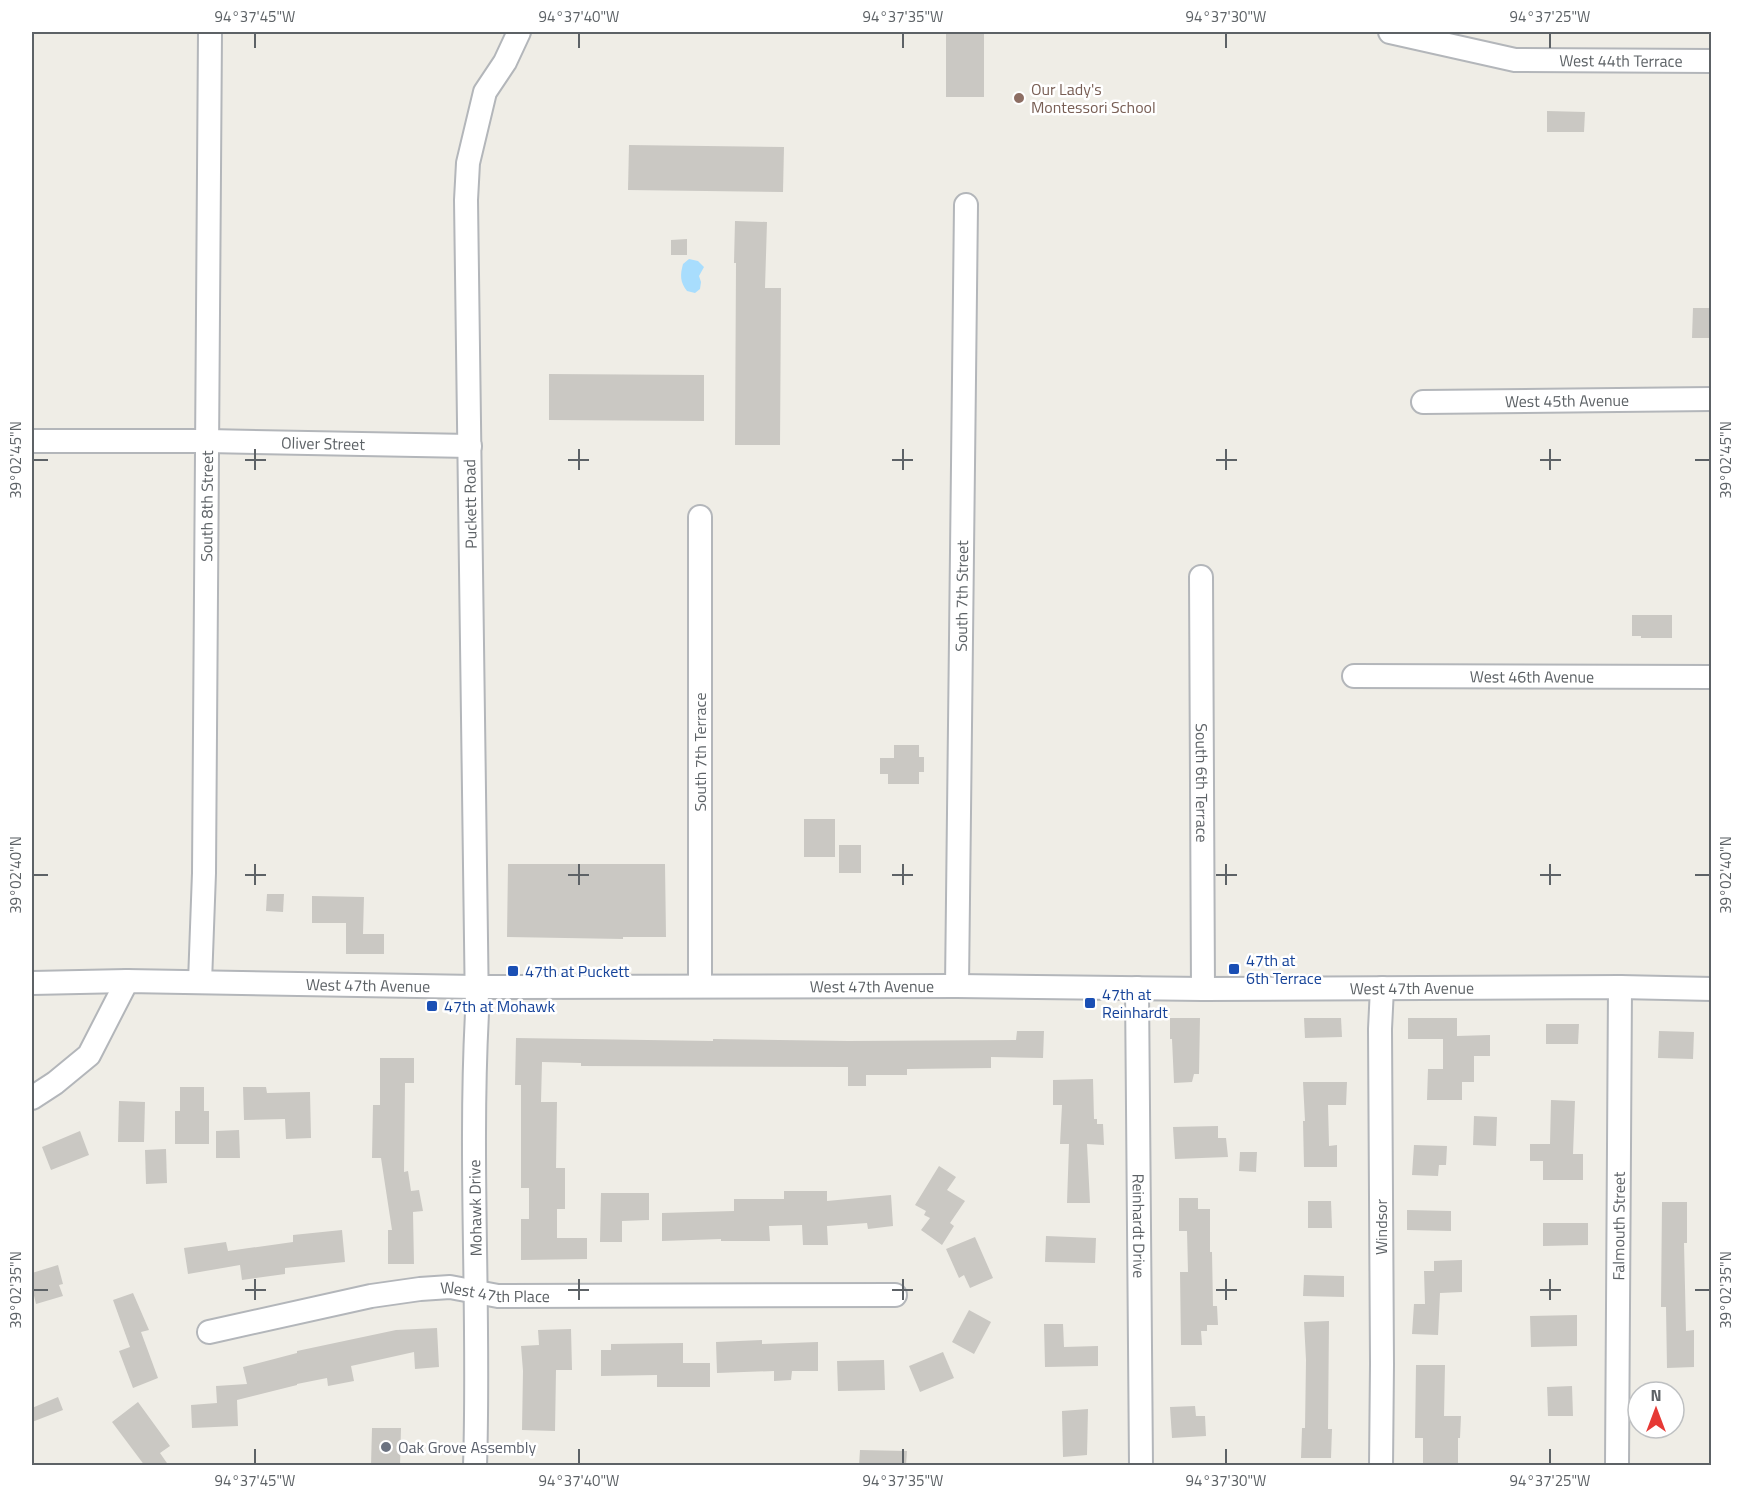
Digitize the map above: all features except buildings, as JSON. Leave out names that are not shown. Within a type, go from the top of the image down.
[{"type":"street","name":"South 8th Street","points":[[200,982],[204,873],[210,32]]},
{"type":"street","name":"Puckett Road","points":[[476,987],[466,200],[468,163],[485,92],[505,62],[519,32]]},
{"type":"street","name":"West 44th Terrace","points":[[1390,32],[1515,60],[1712,61]]},
{"type":"street","name":"South 7th Street","points":[[957,986],[966,205]]},
{"type":"street","name":"West 45th Avenue","points":[[1423,402],[1712,399]]},
{"type":"street","name":"Oliver Street","points":[[32,441],[207,441],[470,446]]},
{"type":"street","name":"South 7th Terrace","points":[[700,518],[700,986]]},
{"type":"street","name":"South 6th Terrace","points":[[1202,577],[1203,989]]},
{"type":"street","name":"West 46th Avenue","points":[[1354,676],[1712,677]]},
{"type":"street","name":"West 47th Avenue","points":[[32,983],[127,981],[476,987],[1712,988]]},
{"type":"street","points":[[32,1098],[89,1056],[127,981]]},
{"type":"street","name":"Mohawk Drive","points":[[475,1466],[476,1291],[473,1081],[477,1013],[476,987]]},
{"type":"street","name":"Falmouth Street","points":[[1617,1466],[1620,987]]},
{"type":"street","name":"Reinhardt Drive","points":[[1137,988],[1141,1466]]},
{"type":"street","name":"Windsor","points":[[1381,1466],[1380,1029],[1382,988]]},
{"type":"street","name":"West 47th Place","points":[[209,1332],[371,1296],[450,1287],[498,1296],[895,1295]]},
{"type":"water","points":[[689,259],[698,261],[704,267],[699,276],[700,289],[695,293],[687,291],[681,278],[683,264]]},
{"type":"place","name":"Our Lady's Montessori School","points":[[1019,98]]},
{"type":"place","name":"47th at 6th Terrace","points":[[1234,969]]},
{"type":"place","name":"47th at Puckett","points":[[513,971]]},
{"type":"place","name":"47th at Reinhardt","points":[[1090,1003]]},
{"type":"place","name":"47th at Mohawk","points":[[432,1006]]},
{"type":"place","name":"Oak Grove Assembly","points":[[386,1447]]}]
